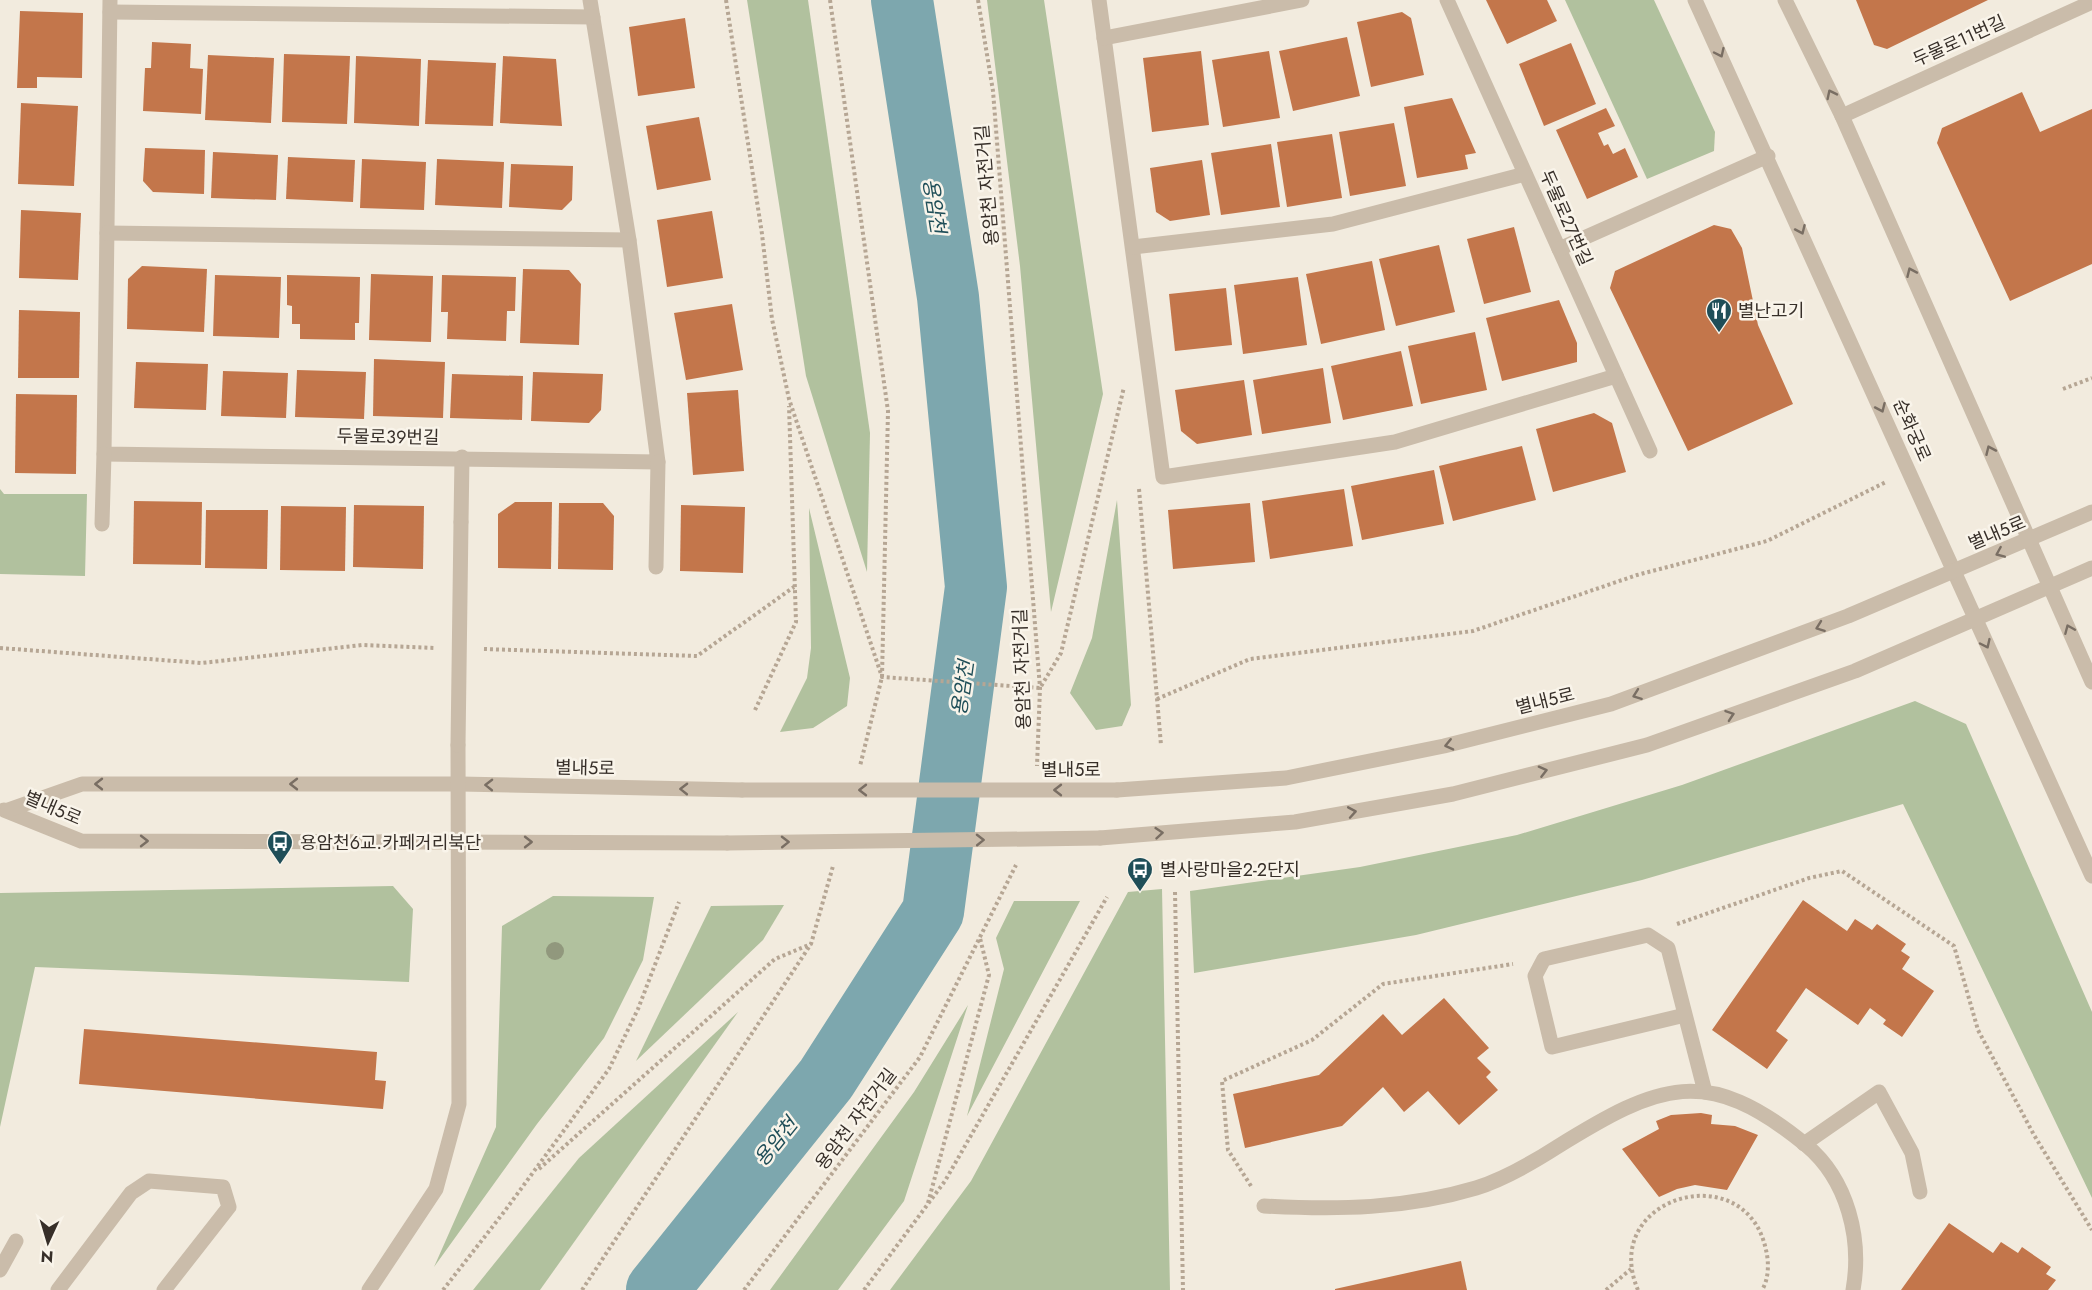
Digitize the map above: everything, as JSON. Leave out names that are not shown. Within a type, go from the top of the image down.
[{"type":"street","points":[[590,0],[629,240],[658,462],[656,567]]},
{"type":"street","points":[[1099,0],[1163,477],[1395,442],[1616,376]]},
{"type":"street","points":[[1104,38],[1302,0]]},
{"type":"street","name":"두물로27번길","points":[[1447,0],[1650,451]]},
{"type":"street","name":"순화궁로","points":[[1695,0],[1768,156],[2092,876]]},
{"type":"street","points":[[1785,0],[1842,116],[2092,682]]},
{"type":"street","name":"두물로11번길","points":[[1842,116],[2084,3]]},
{"type":"street","points":[[102,524],[110,6],[593,17]]},
{"type":"street","points":[[1559,249],[1768,156]]},
{"type":"street","points":[[1132,247],[1333,224],[1526,174]]},
{"type":"street","points":[[107,233],[629,240]]},
{"type":"street","name":"두물로39번길","points":[[104,454],[462,457],[658,462]]},
{"type":"street","points":[[369,1290],[436,1189],[459,1104],[460,784],[458,745],[462,457]]},
{"type":"street","name":"별내5로","points":[[4,810],[82,784],[460,784],[742,790],[1117,790],[1286,778],[1444,746],[1611,704],[1848,616],[2092,512]]},
{"type":"street","name":"별내5로","points":[[4,810],[81,841],[727,843],[1100,838],[1295,822],[1453,794],[1647,745],[1855,671],[2051,588],[2092,568]]},
{"type":"street","points":[[1685,1015],[1552,1047],[1535,976],[1544,959],[1648,935],[1668,948],[1705,1092]]},
{"type":"street","points":[[1264,1206],[1341,1209],[1428,1201],[1479,1187],[1522,1169],[1595,1124],[1648,1097],[1691,1090],[1731,1097],[1773,1119],[1813,1151],[1840,1188],[1855,1231],[1853,1290]]},
{"type":"street","points":[[1804,1144],[1879,1092],[1912,1153],[1920,1192]]},
{"type":"street","points":[[58,1290],[131,1193],[149,1180],[223,1187],[228,1207],[164,1290]]},
{"type":"street","points":[[0,1270],[16,1241]]},
{"type":"path","points":[[726,0],[762,234],[772,319],[789,399],[882,677]]},
{"type":"path","points":[[830,0],[888,411],[882,677],[857,777]]},
{"type":"path","name":"용암천 자전거길","points":[[978,0],[993,91],[1040,688],[1036,770]]},
{"type":"path","points":[[882,677],[1040,688],[1061,652],[1127,376],[1130,399]]},
{"type":"path","points":[[2063,389],[2092,378]]},
{"type":"path","points":[[755,710],[796,622],[789,399]]},
{"type":"path","points":[[1156,699],[1250,660],[1473,632],[1637,575],[1767,541],[1854,496],[1909,472]]},
{"type":"path","points":[[1138,478],[1161,745]]},
{"type":"path","points":[[482,649],[697,656],[794,587]]},
{"type":"path","points":[[0,648],[202,663],[362,645],[446,648]]},
{"type":"path","points":[[582,1290],[811,945],[836,855]]},
{"type":"path","name":"용암천 자전거길","points":[[744,1290],[920,1057],[1019,858]]},
{"type":"path","points":[[1648,935],[1809,878],[1842,871],[1954,946],[1978,1029],[2034,1135],[2092,1230]]},
{"type":"path","points":[[1175,892],[1183,1290]]},
{"type":"path","points":[[864,1290],[945,1181],[1107,897]]},
{"type":"path","points":[[443,1290],[609,1069],[638,1009],[679,903]]},
{"type":"path","points":[[927,1206],[989,975],[980,938]]},
{"type":"path","points":[[531,1175],[775,959],[811,945]]},
{"type":"path","points":[[1264,1206],[1228,1150],[1222,1081],[1312,1040],[1383,984],[1544,959]]},
{"type":"path","points":[[1638,1290],[1632,1269],[1631,1252],[1640,1228],[1657,1209],[1679,1197],[1704,1195],[1728,1201],[1749,1216],[1763,1237],[1768,1261],[1762,1290]]},
{"type":"path","points":[[1606,1290],[1632,1269]]},
{"type":"green space","points":[[747,0],[808,0],[870,433],[867,572],[806,376]]},
{"type":"green space","points":[[987,0],[1044,0],[1103,394],[1051,612],[1020,266]]},
{"type":"green space","points":[[1565,0],[1654,0],[1715,132],[1714,151],[1647,179]]},
{"type":"green space","points":[[0,489],[4,494],[87,494],[85,576],[0,574]]},
{"type":"green space","points":[[1117,500],[1131,705],[1122,726],[1096,730],[1070,693],[1092,638]]},
{"type":"green space","points":[[809,508],[850,678],[847,706],[813,728],[780,732],[807,678],[811,648]]},
{"type":"green space","points":[[1915,701],[1966,724],[2092,1012],[2092,1198],[1903,804],[1642,880],[1416,935],[1194,973],[1190,891],[1360,867],[1517,835],[1682,785]]},
{"type":"green space","points":[[393,886],[413,909],[409,982],[35,967],[0,1127],[0,893]]},
{"type":"green space","points":[[1162,889],[1170,1290],[890,1290],[971,1181],[1128,892]]},
{"type":"green space","points":[[553,896],[654,897],[643,960],[604,1038],[537,1124],[434,1267],[496,1127],[502,926]]},
{"type":"green space","points":[[1014,901],[1080,901],[967,1116],[1004,969],[996,938]]},
{"type":"green space","points":[[784,905],[763,940],[636,1061],[711,906]]},
{"type":"green space","points":[[968,1005],[904,1201],[838,1290],[770,1290],[914,1092]]},
{"type":"green space","points":[[738,1012],[540,1290],[473,1290],[579,1158]]},
{"type":"building","points":[[1486,0],[1547,0],[1557,21],[1507,44]]},
{"type":"building","points":[[1856,0],[1988,0],[1887,49],[1874,45]]},
{"type":"building","points":[[20,11],[83,13],[82,78],[37,77],[37,88],[17,88]]},
{"type":"building","points":[[1402,12],[1411,18],[1424,75],[1371,87],[1357,22]]},
{"type":"building","points":[[685,18],[695,88],[638,96],[629,27]]},
{"type":"building","points":[[1347,37],[1360,96],[1293,111],[1279,51]]},
{"type":"building","points":[[152,42],[191,44],[190,68],[203,69],[201,114],[143,111],[145,68],[151,68]]},
{"type":"building","points":[[1571,43],[1596,104],[1544,126],[1519,64]]},
{"type":"building","points":[[1201,51],[1209,125],[1152,132],[1143,58]]},
{"type":"building","points":[[1269,51],[1280,118],[1223,127],[1212,60]]},
{"type":"building","points":[[284,54],[350,56],[347,124],[282,122]]},
{"type":"building","points":[[208,55],[274,58],[271,123],[205,120]]},
{"type":"building","points":[[356,56],[421,59],[419,126],[354,123]]},
{"type":"building","points":[[503,56],[556,59],[562,126],[500,123]]},
{"type":"building","points":[[428,60],[496,63],[493,126],[425,124]]},
{"type":"building","points":[[2022,92],[2040,132],[2092,109],[2092,264],[2010,301],[1937,143],[1942,128]]},
{"type":"building","points":[[1452,98],[1476,153],[1465,155],[1468,169],[1417,178],[1404,107]]},
{"type":"building","points":[[21,103],[78,106],[74,186],[18,184]]},
{"type":"building","points":[[1606,108],[1615,126],[1598,133],[1604,146],[1608,144],[1613,154],[1625,148],[1638,177],[1587,199],[1556,130]]},
{"type":"building","points":[[699,117],[711,180],[657,190],[646,126]]},
{"type":"building","points":[[1394,123],[1406,186],[1350,196],[1339,132]]},
{"type":"building","points":[[1332,134],[1342,198],[1287,207],[1277,142]]},
{"type":"building","points":[[1271,144],[1280,207],[1221,215],[1211,153]]},
{"type":"building","points":[[145,148],[205,150],[204,194],[153,192],[143,181]]},
{"type":"building","points":[[213,152],[278,155],[276,200],[211,198]]},
{"type":"building","points":[[288,157],[355,160],[353,202],[286,199]]},
{"type":"building","points":[[362,159],[426,162],[424,210],[360,208]]},
{"type":"building","points":[[437,159],[504,162],[502,208],[435,205]]},
{"type":"building","points":[[1202,160],[1210,215],[1170,221],[1156,212],[1150,168]]},
{"type":"building","points":[[511,164],[573,166],[572,200],[562,210],[509,207]]},
{"type":"building","points":[[21,210],[81,213],[78,280],[19,278]]},
{"type":"building","points":[[712,211],[723,278],[667,287],[657,220]]},
{"type":"building","points":[[1714,225],[1731,229],[1742,248],[1758,325],[1793,404],[1688,451],[1610,288],[1615,271]]},
{"type":"building","points":[[1514,227],[1531,292],[1484,304],[1467,239]]},
{"type":"building","points":[[1439,245],[1455,312],[1396,326],[1379,259]]},
{"type":"building","points":[[1372,261],[1385,330],[1321,344],[1306,274]]},
{"type":"building","points":[[142,266],[207,269],[204,332],[127,329],[128,279]]},
{"type":"building","points":[[523,269],[569,270],[581,284],[579,345],[520,343]]},
{"type":"building","points":[[371,274],[433,276],[431,342],[369,340]]},
{"type":"building","points":[[215,275],[281,277],[279,338],[213,336]]},
{"type":"building","points":[[287,275],[360,277],[359,323],[355,323],[355,340],[300,339],[300,324],[292,324],[292,306],[287,305]]},
{"type":"building","points":[[442,275],[516,277],[515,311],[507,311],[506,341],[447,339],[448,312],[441,312]]},
{"type":"building","points":[[1298,277],[1307,345],[1243,354],[1234,285]]},
{"type":"building","points":[[1226,288],[1232,345],[1175,351],[1169,294]]},
{"type":"building","points":[[1559,300],[1577,343],[1577,362],[1502,381],[1486,318]]},
{"type":"building","points":[[732,304],[743,370],[686,380],[674,313]]},
{"type":"building","points":[[19,310],[80,312],[79,378],[18,378]]},
{"type":"building","points":[[1475,332],[1487,390],[1421,404],[1408,346]]},
{"type":"building","points":[[1401,351],[1413,406],[1343,420],[1331,366]]},
{"type":"building","points":[[374,359],[445,362],[443,418],[373,416]]},
{"type":"building","points":[[136,362],[208,364],[206,410],[134,408]]},
{"type":"building","points":[[1323,368],[1331,423],[1262,434],[1253,380]]},
{"type":"building","points":[[297,370],[366,372],[364,419],[295,417]]},
{"type":"building","points":[[223,371],[288,373],[286,418],[221,416]]},
{"type":"building","points":[[533,372],[603,374],[601,410],[589,423],[531,421]]},
{"type":"building","points":[[452,374],[523,376],[522,420],[450,418]]},
{"type":"building","points":[[1244,380],[1252,435],[1197,444],[1181,431],[1175,390]]},
{"type":"building","points":[[738,390],[744,471],[693,475],[687,393]]},
{"type":"building","points":[[16,394],[77,395],[76,474],[15,473]]},
{"type":"building","points":[[1594,413],[1612,423],[1626,472],[1553,492],[1536,429]]},
{"type":"building","points":[[1522,446],[1536,500],[1453,521],[1439,466]]},
{"type":"building","points":[[1434,470],[1444,524],[1362,540],[1351,486]]},
{"type":"building","points":[[1344,489],[1353,546],[1270,559],[1262,501]]},
{"type":"building","points":[[134,501],[202,502],[201,565],[133,564]]},
{"type":"building","points":[[515,502],[552,502],[551,569],[498,568],[498,514]]},
{"type":"building","points":[[559,503],[603,503],[614,516],[613,570],[558,569]]},
{"type":"building","points":[[1250,503],[1255,562],[1173,569],[1168,510]]},
{"type":"building","points":[[354,505],[424,506],[423,569],[353,567]]},
{"type":"building","points":[[681,505],[745,507],[743,573],[680,571]]},
{"type":"building","points":[[281,506],[346,507],[345,571],[280,570]]},
{"type":"building","points":[[206,510],[268,510],[267,569],[205,568]]},
{"type":"building","points":[[1803,900],[1847,931],[1855,919],[1872,930],[1877,924],[1906,944],[1901,951],[1910,957],[1902,969],[1934,991],[1902,1037],[1883,1024],[1886,1020],[1870,1008],[1858,1025],[1806,988],[1776,1031],[1788,1040],[1767,1069],[1712,1030]]},
{"type":"building","points":[[1444,998],[1489,1048],[1477,1058],[1491,1072],[1486,1077],[1498,1090],[1459,1125],[1428,1091],[1404,1112],[1383,1087],[1342,1126],[1245,1148],[1233,1094],[1319,1075],[1383,1014],[1402,1035]]},
{"type":"building","points":[[84,1029],[377,1052],[375,1080],[386,1081],[383,1109],[79,1084]]},
{"type":"building","points":[[1701,1113],[1712,1115],[1711,1124],[1735,1126],[1758,1135],[1727,1190],[1695,1185],[1677,1189],[1659,1197],[1622,1149],[1659,1129],[1656,1121],[1671,1115]]},
{"type":"building","points":[[1949,1223],[1993,1253],[2001,1242],[2018,1253],[2022,1247],[2051,1267],[2046,1274],[2056,1280],[2048,1290],[1901,1290]]},
{"type":"building","points":[[1461,1261],[1467,1290],[1335,1290],[1335,1289]]},
{"type":"waterway","name":"용암천","points":[[657,1290],[826,1079],[933,912],[976,587],[948,297],[902,0]]},
{"type":"place","name":"별난고기","points":[[1719,334]]},
{"type":"place","name":"용암천6교.카페거리북단","points":[[280,866]]},
{"type":"place","name":"별사랑마을2-2단지","points":[[1140,893]]}]
